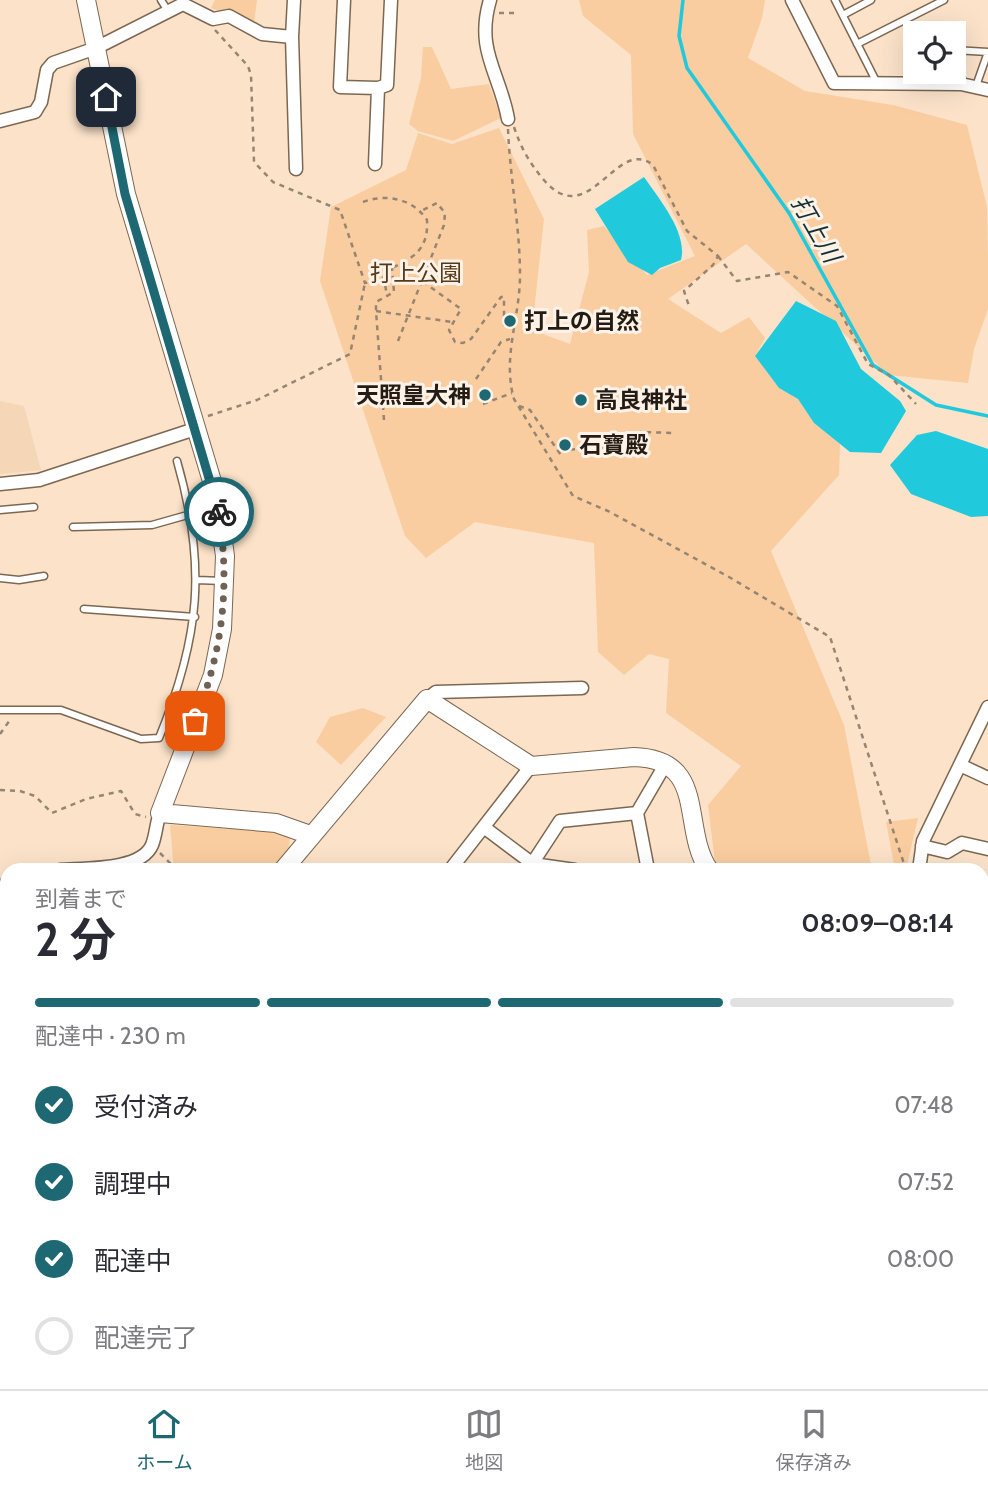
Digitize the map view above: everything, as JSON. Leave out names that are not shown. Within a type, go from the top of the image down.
[{"type":"street","points":[[86,0],[125,194],[200,423],[217,498],[225,556],[222,629],[213,675],[159,817],[152,846],[144,856],[126,863]]},
{"type":"street","points":[[293,0],[296,169]]},
{"type":"street","points":[[344,0],[340,87],[378,88],[387,85],[391,0]]},
{"type":"street","points":[[490,0],[486,27],[487,56],[508,118]]},
{"type":"street","points":[[792,0],[834,83],[982,88]]},
{"type":"street","points":[[0,121],[34,112],[41,102],[47,71],[53,63],[96,48],[165,6],[183,4],[213,19],[229,16],[262,34],[292,37]]},
{"type":"street","points":[[375,164],[378,88]]},
{"type":"street","points":[[0,484],[39,480],[200,423]]},
{"type":"street","points":[[288,863],[436,692],[582,688]]},
{"type":"street","points":[[428,699],[531,766],[634,757],[647,758],[665,765],[680,776],[688,790],[695,839],[704,863]]},
{"type":"street","points":[[920,863],[922,846],[988,707]]},
{"type":"street","points":[[647,863],[637,813],[665,765]]},
{"type":"street","points":[[960,765],[988,778]]},
{"type":"street","points":[[456,863],[531,766]]},
{"type":"street","points":[[534,863],[560,821],[637,813]]},
{"type":"street","points":[[159,817],[276,822],[310,835]]},
{"type":"street","points":[[485,828],[526,863]]},
{"type":"street","points":[[922,846],[947,852],[962,843],[988,849]]},
{"type":"lane","points":[[835,0],[877,83]]},
{"type":"lane","points":[[843,15],[872,0]]},
{"type":"lane","points":[[857,44],[944,0]]},
{"type":"lane","points":[[966,51],[988,52],[982,88]]},
{"type":"lane","points":[[0,710],[61,710],[141,739],[159,738],[180,688],[195,617],[197,580],[191,514],[177,461]]},
{"type":"lane","points":[[0,510],[34,507]]},
{"type":"lane","points":[[73,527],[152,525],[191,514]]},
{"type":"lane","points":[[0,578],[19,580],[44,576]]},
{"type":"lane","points":[[197,580],[224,581]]},
{"type":"lane","points":[[84,609],[195,617]]},
{"type":"path","points":[[496,13],[517,13]]},
{"type":"path","points":[[508,118],[522,152],[552,190],[562,197],[572,197],[589,190],[631,159],[646,159],[659,175],[687,231],[718,256],[737,281],[788,272],[838,306],[868,364],[889,374],[916,404]]},
{"type":"path","points":[[508,118],[520,277],[510,339],[512,393],[573,496],[608,511],[717,570],[830,637],[904,863]]},
{"type":"path","points":[[363,202],[385,197],[413,205],[428,220],[426,244]]},
{"type":"path","points":[[398,341],[444,225],[442,206],[437,203],[421,211]]},
{"type":"path","points":[[426,244],[434,248]]},
{"type":"path","points":[[387,296],[383,272],[426,244]]},
{"type":"path","points":[[689,306],[684,291],[713,265],[718,256]]},
{"type":"path","points":[[384,420],[376,302],[394,292],[391,268]]},
{"type":"path","points":[[394,282],[410,278],[422,281],[461,309],[452,322],[450,336],[455,342],[463,343],[471,339],[501,297],[504,298],[504,325],[512,326]]},
{"type":"path","points":[[200,423],[257,400],[350,354],[365,283]]},
{"type":"path","points":[[376,311],[452,322]]},
{"type":"path","points":[[476,379],[501,342],[510,339]]},
{"type":"path","points":[[483,404],[512,393]]},
{"type":"path","points":[[519,406],[530,410],[563,458]]},
{"type":"path","points":[[560,450],[612,447],[640,432],[675,433]]},
{"type":"path","points":[[551,438],[556,434]]},
{"type":"path","points":[[0,734],[19,709]]},
{"type":"path","points":[[0,790],[20,791],[35,796],[52,813],[86,799],[121,791],[135,814],[159,817]]},
{"type":"path","points":[[152,846],[170,863]]},
{"type":"shaded area","points":[[0,401],[24,406],[41,470],[0,474]]},
{"type":"green space","points":[[215,0],[257,0],[254,23],[211,8]]},
{"type":"green space","name":"打上公園","points":[[579,0],[765,0],[762,18],[748,58],[805,91],[893,105],[967,125],[987,207],[988,259],[988,309],[974,349],[968,383],[889,375],[746,244],[668,299],[721,333],[749,317],[765,338],[755,356],[779,388],[798,399],[814,423],[840,444],[839,475],[771,551],[844,725],[871,863],[715,862],[708,805],[741,766],[666,713],[669,659],[649,654],[624,675],[598,652],[594,543],[475,522],[426,558],[405,536],[320,281],[331,207],[406,170],[418,133],[452,144],[499,128],[544,219],[532,330],[570,344],[589,272],[587,230],[604,226],[647,275],[695,256],[633,134],[631,55],[583,16]]},
{"type":"green space","points":[[423,47],[432,47],[451,89],[489,84],[501,118],[453,141],[418,131],[409,124],[421,78]]},
{"type":"green space","points":[[363,708],[386,717],[341,765],[316,742],[330,717]]},
{"type":"green space","points":[[918,818],[908,863],[894,863],[886,822]]},
{"type":"green space","points":[[170,825],[290,833],[289,850],[278,863],[173,863]]},
{"type":"water","points":[[644,177],[671,217],[682,250],[681,260],[660,268],[652,275],[628,262],[595,209]]},
{"type":"water","points":[[796,301],[836,321],[861,369],[900,401],[906,411],[881,453],[850,452],[814,423],[798,399],[779,388],[755,356]]},
{"type":"water","points":[[936,431],[988,449],[988,516],[971,517],[911,494],[890,465],[917,435]]},
{"type":"waterway","name":"打上川","points":[[683,0],[679,36],[687,68],[789,213],[873,365],[936,405],[988,416]]},
{"type":"way so far","points":[[195,721],[213,675],[222,629],[225,556],[219,512]]},
{"type":"place","name":"打上の自然","points":[[510,321]]},
{"type":"place","name":"天照皇大神","points":[[485,395]]},
{"type":"place","name":"高良神社","points":[[581,400]]},
{"type":"place","name":"石寶殿","points":[[565,445]]},
{"type":"route","points":[[106,97],[125,194],[219,512]]}]
